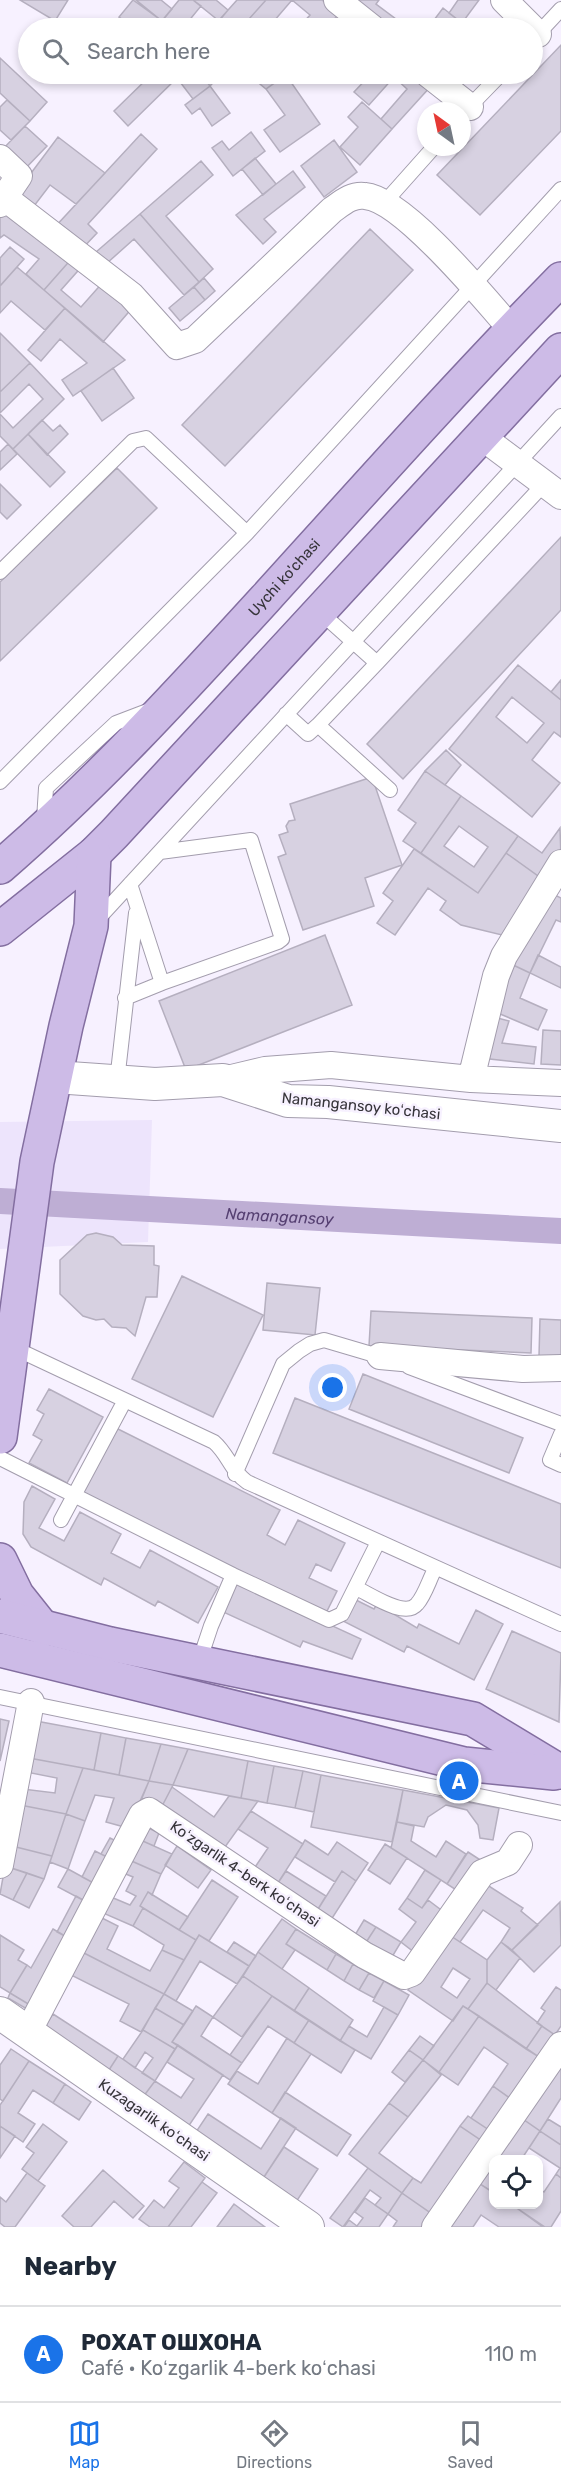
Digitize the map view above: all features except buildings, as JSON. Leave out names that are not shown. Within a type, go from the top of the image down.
[{"type":"main road","name":"Uychi ko'chasi","points":[[0,867],[44,830],[171,701],[561,279]]},
{"type":"main road","points":[[0,929],[94,854],[561,350]]},
{"type":"main road","points":[[0,1437],[9,1339],[27,1241],[37,1162],[91,926],[94,854]]},
{"type":"main road","points":[[0,1560],[17,1595],[44,1629]]},
{"type":"main road","points":[[0,1616],[44,1629],[106,1659],[464,1764],[561,1773]]},
{"type":"main road","points":[[0,1650],[51,1662]]},
{"type":"main road","points":[[0,1660],[51,1662],[106,1659],[199,1662],[473,1719],[561,1773]]},
{"type":"street","points":[[337,0],[360,18]]},
{"type":"street","points":[[504,0],[519,18]]},
{"type":"street","points":[[438,84],[457,102]]},
{"type":"street","points":[[0,158],[19,176],[3,201],[131,295],[177,346],[195,340],[332,210],[346,200],[357,196],[367,196],[385,202],[408,220],[472,284],[512,330]]},
{"type":"street","points":[[482,437],[553,489]]},
{"type":"street","points":[[471,1079],[496,976],[504,956],[561,864]]},
{"type":"street","points":[[223,1080],[265,1071],[332,1065],[471,1079],[561,1083]]},
{"type":"street","name":"Namangansoy koʻchasi","points":[[55,1077],[155,1084],[223,1080],[288,1101],[328,1102],[561,1126]]},
{"type":"street","points":[[380,1356],[523,1369],[561,1368]]},
{"type":"street","points":[[0,1865],[31,1702]]},
{"type":"street","name":"Koʻzgarlik 4-berk koʻchasi","points":[[28,2032],[142,1815],[149,1811],[364,1955],[404,1976],[412,1973],[482,1873],[508,1862],[519,1845]]},
{"type":"street","name":"Kuzagarlik koʻchasi","points":[[0,2013],[308,2227]]},
{"type":"street","points":[[435,2227],[561,2045]]},
{"type":"lane","points":[[543,28],[561,9]]},
{"type":"lane","points":[[471,106],[492,84]]},
{"type":"lane","points":[[385,202],[426,156]]},
{"type":"lane","points":[[0,782],[247,533],[561,189]]},
{"type":"lane","points":[[91,926],[561,416]]},
{"type":"lane","points":[[0,572],[133,441],[146,438],[247,533]]},
{"type":"lane","points":[[286,714],[308,734],[553,489]]},
{"type":"lane","points":[[320,612],[377,663]]},
{"type":"lane","points":[[318,725],[390,790]]},
{"type":"lane","points":[[125,998],[282,939],[251,840],[160,852]]},
{"type":"lane","points":[[130,884],[162,983]]},
{"type":"lane","points":[[117,1081],[137,908]]},
{"type":"lane","points":[[9,1339],[124,1402],[214,1442],[222,1449],[235,1474],[247,1482],[435,1569],[561,1624]]},
{"type":"lane","points":[[235,1474],[283,1364],[310,1344],[324,1341],[380,1356],[561,1424]]},
{"type":"lane","points":[[61,1520],[124,1402]]},
{"type":"lane","points":[[561,1434],[550,1460],[561,1465]]},
{"type":"lane","points":[[0,1458],[76,1494],[233,1575],[329,1620],[342,1614],[378,1542]]},
{"type":"lane","points":[[356,1588],[400,1610],[408,1610],[416,1606],[435,1569]]},
{"type":"lane","points":[[199,1662],[211,1626],[233,1575]]},
{"type":"lane","points":[[0,1697],[561,1813]]},
{"type":"shaded area","points":[[152,1120],[148,1242],[0,1249],[0,1122]]},
{"type":"waterway","name":"Namangansoy","points":[[0,1201],[561,1231]]},
{"type":"place","name":"РОХАТ ОШХОНА","points":[[459,1781]]}]
